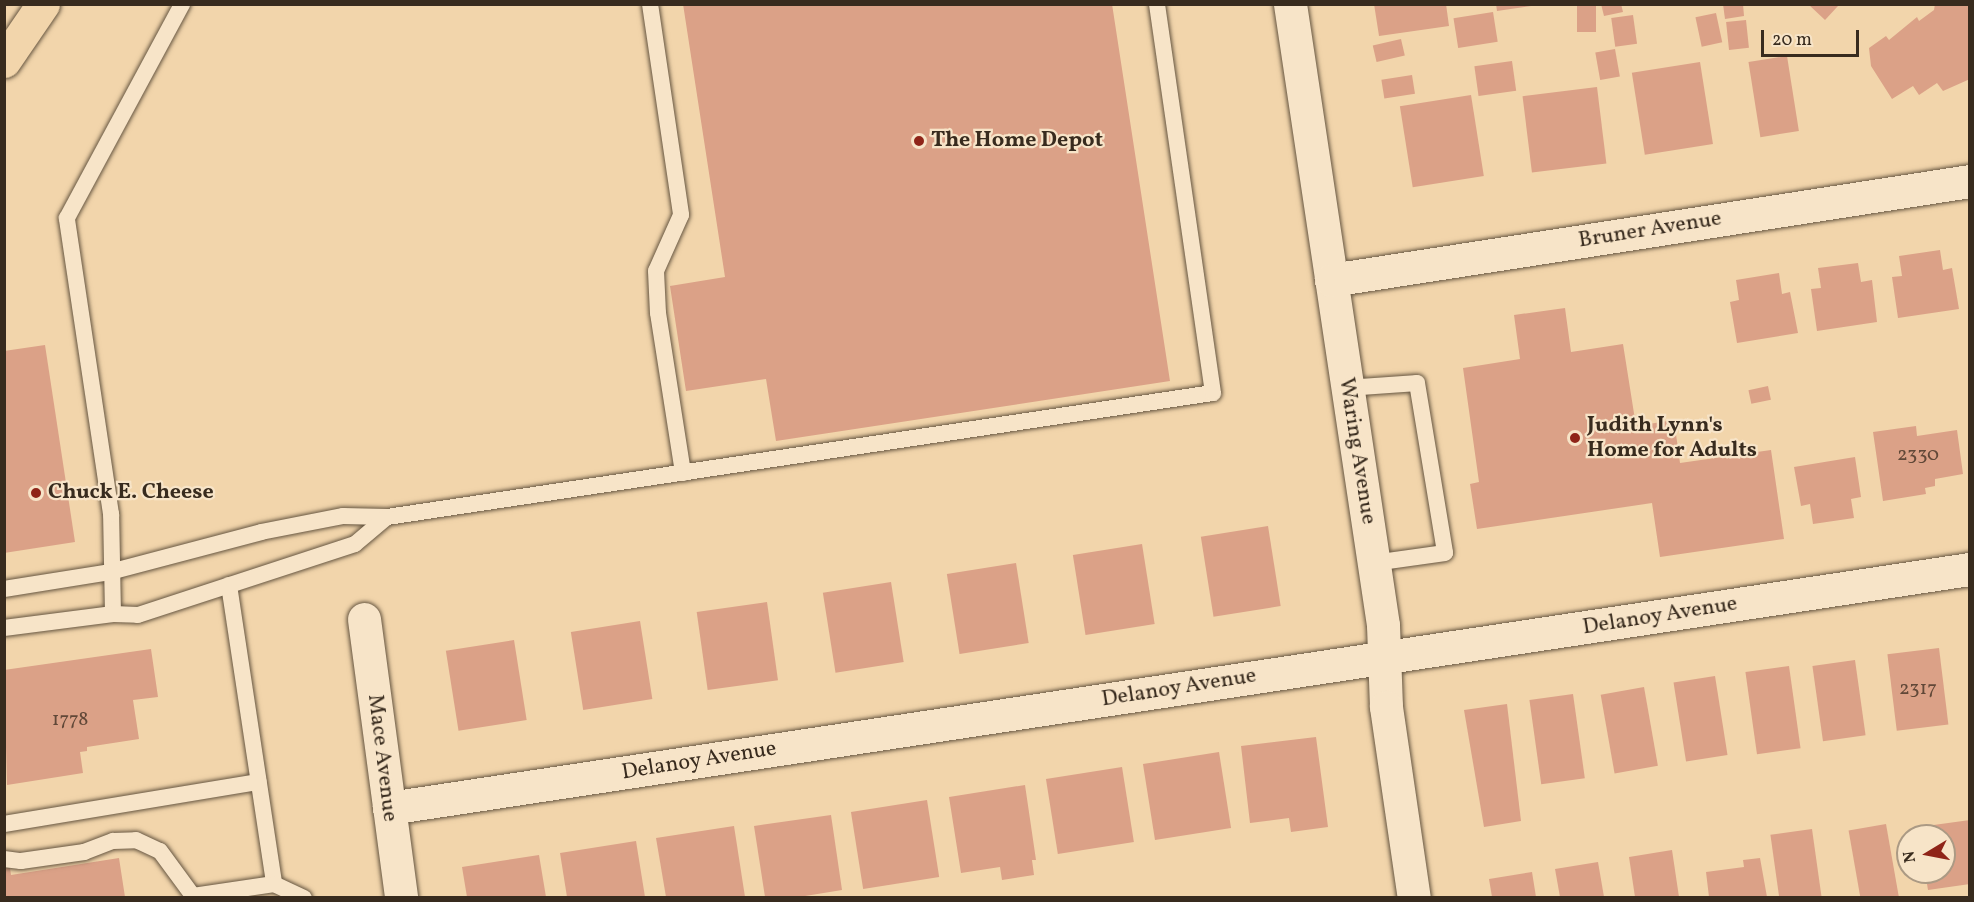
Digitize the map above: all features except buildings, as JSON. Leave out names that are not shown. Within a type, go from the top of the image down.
[{"type":"main road","points":[[4,61],[43,4]]},
{"type":"street","name":"Waring Avenue","points":[[1290,4],[1374,563],[1384,658],[1386,707],[1414,897]]},
{"type":"street","name":"Bruner Avenue","points":[[1331,280],[1970,181]]},
{"type":"street","name":"Delanoy Avenue","points":[[389,808],[1970,569]]},
{"type":"street","name":"Mace Avenue","points":[[364,619],[401,897]]},
{"type":"lane","points":[[113,614],[110,572],[111,514],[67,218],[182,4]]},
{"type":"lane","points":[[650,4],[681,215],[656,271],[658,313],[682,473]]},
{"type":"lane","points":[[4,589],[110,572],[261,532],[343,516],[387,517],[1213,393],[1157,4]]},
{"type":"lane","points":[[1347,388],[1417,383],[1445,553],[1374,563]]},
{"type":"lane","points":[[4,628],[113,614],[138,615],[355,544],[387,517]]},
{"type":"lane","points":[[229,585],[274,884]]},
{"type":"lane","points":[[4,824],[259,782]]},
{"type":"lane","points":[[4,859],[32,860],[84,852],[113,841],[136,840],[160,851],[192,896],[274,884],[304,897]]},
{"type":"place","name":"The Home Depot","points":[[919,141]]},
{"type":"place","name":"Judith Lynn's Home for Adults","points":[[1575,438]]},
{"type":"place","name":"Chuck E. Cheese","points":[[36,493]]}]
